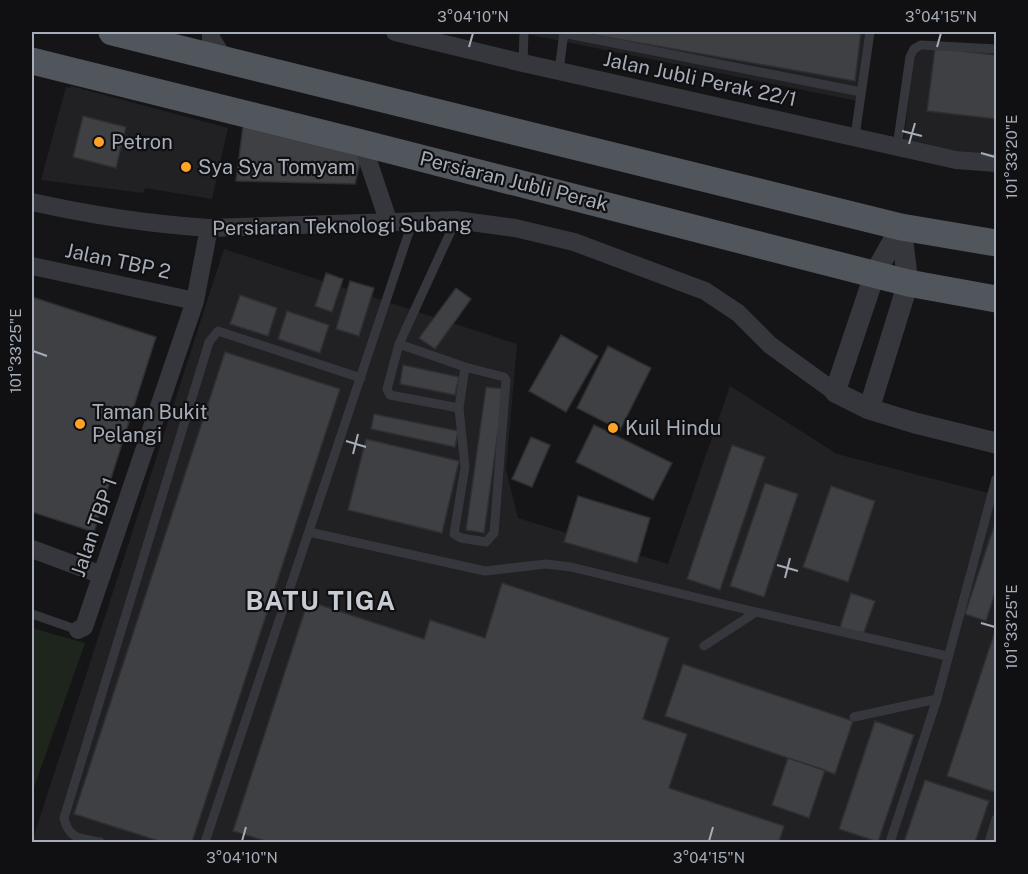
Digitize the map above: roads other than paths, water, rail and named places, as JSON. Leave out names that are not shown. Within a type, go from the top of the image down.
[{"type":"main road","points":[[112,32],[901,226],[996,243]]},
{"type":"main road","name":"Persiaran Jubli Perak","points":[[32,62],[362,143],[908,283],[996,299]]},
{"type":"street","points":[[211,32],[211,38],[225,60]]},
{"type":"street","name":"Jalan Jubli Perak 22/1","points":[[395,32],[956,160],[996,163]]},
{"type":"street","points":[[362,143],[389,223]]},
{"type":"street","name":"Persiaran Teknologi Subang","points":[[32,202],[75,212],[209,228],[456,220],[515,228],[574,242],[705,291],[738,313],[770,345],[836,392],[869,409],[915,423],[996,442]]},
{"type":"street","points":[[836,392],[875,273],[901,226]]},
{"type":"street","points":[[869,409],[908,283],[901,226]]},
{"type":"street","name":"Jalan TBP 1","points":[[78,630],[84,627],[195,301],[209,228]]},
{"type":"street","name":"Jalan TBP 2","points":[[32,266],[195,301]]},
{"type":"street","points":[[32,549],[102,574]]},
{"type":"lane","points":[[523,63],[524,32]]},
{"type":"lane","points":[[559,71],[563,32],[861,92]]},
{"type":"lane","points":[[855,136],[870,32]]},
{"type":"lane","points":[[897,147],[910,57],[914,49],[921,45],[996,49]]},
{"type":"lane","points":[[205,843],[413,220]]},
{"type":"lane","points":[[456,220],[399,344],[387,389],[390,395],[459,408]]},
{"type":"lane","points":[[100,843],[71,835],[66,828],[64,818],[209,342],[218,331],[361,378]]},
{"type":"lane","points":[[399,344],[465,367],[504,377],[506,380],[494,533],[486,542],[461,538],[454,534],[465,467],[459,408],[465,367]]},
{"type":"lane","points":[[890,843],[937,699],[996,479]]},
{"type":"lane","points":[[309,532],[485,571],[546,564],[571,567],[947,656]]},
{"type":"lane","points":[[704,646],[756,612]]},
{"type":"lane","points":[[32,614],[78,630]]},
{"type":"lane","points":[[854,717],[937,699]]},
{"type":"lane","points":[[988,843],[996,819]]},
{"type":"place","name":"Petron","points":[[99,142]]},
{"type":"place","name":"Sya Sya Tomyam","points":[[186,167]]},
{"type":"place","name":"Taman Bukit Pelangi","points":[[80,424]]},
{"type":"place","name":"Kuil Hindu","points":[[613,428]]},
{"type":"district","name":"BATU TIGA","points":[[321,601]]}]
